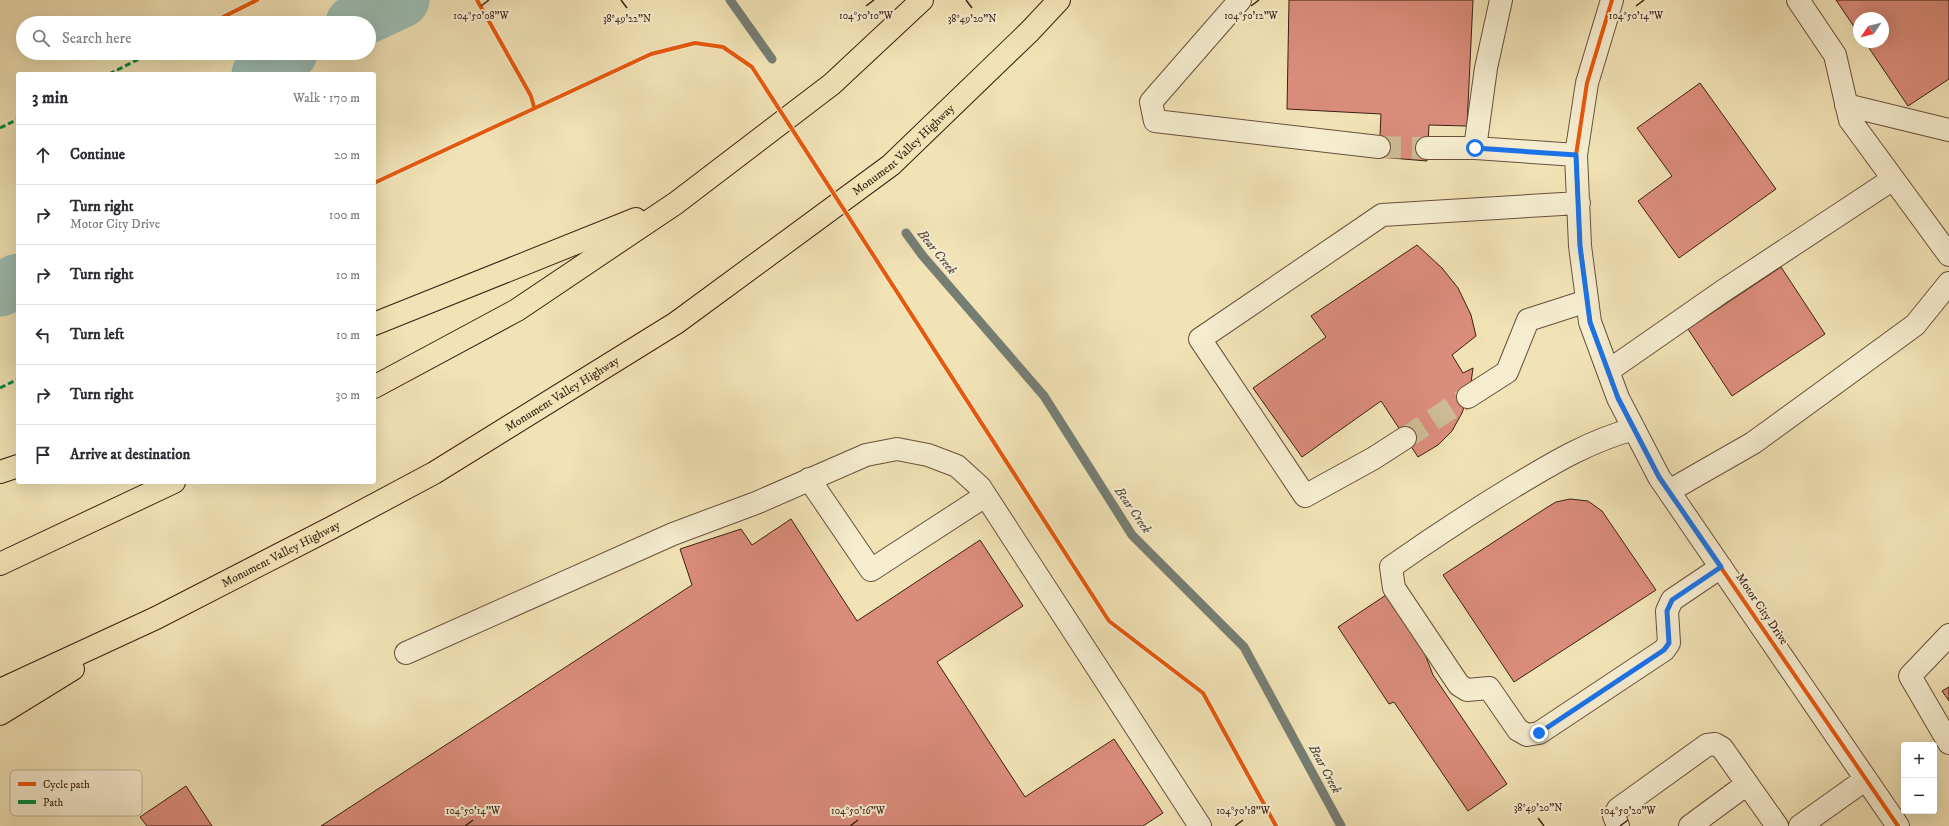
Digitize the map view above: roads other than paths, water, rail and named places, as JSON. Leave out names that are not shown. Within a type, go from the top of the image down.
[{"type":"highway","points":[[376,386],[517,310],[676,203],[832,84],[922,0]]},
{"type":"highway","name":"Monument Valley Highway","points":[[0,690],[156,618],[434,473],[676,323],[891,165],[1030,31],[1059,0]]},
{"type":"highway","points":[[376,323],[676,203]]},
{"type":"highway","points":[[0,472],[16,467]]},
{"type":"highway","points":[[0,564],[170,484]]},
{"type":"highway","points":[[0,714],[156,618]]},
{"type":"street","points":[[1240,0],[1151,102],[1155,120],[1379,147]]},
{"type":"street","points":[[1475,148],[1486,68],[1502,0]]},
{"type":"street","name":"Motor City Drive","points":[[1612,0],[1587,83],[1576,155],[1580,246],[1590,322],[1618,398],[1659,477],[1898,826]]},
{"type":"street","points":[[1798,0],[1835,55],[1850,120],[1949,255]]},
{"type":"street","points":[[1846,104],[1949,130]]},
{"type":"street","points":[[1428,148],[1475,148],[1576,155]]},
{"type":"street","points":[[1608,371],[1723,290],[1893,179]]},
{"type":"street","points":[[1405,438],[1374,458],[1305,496],[1200,339],[1382,215],[1578,203]]},
{"type":"street","points":[[1669,491],[1753,443],[1915,325],[1949,284]]},
{"type":"street","points":[[1468,397],[1507,372],[1528,320],[1587,301]]},
{"type":"street","points":[[1634,429],[1607,437],[1564,456],[1460,519],[1391,567],[1394,588],[1459,685],[1467,690],[1489,688],[1518,730],[1528,736],[1539,733],[1664,650],[1669,643],[1667,611],[1672,600],[1721,567]]},
{"type":"street","points":[[406,653],[673,534],[756,503],[866,454],[897,449],[928,455],[957,466],[980,487],[1200,826]]},
{"type":"street","points":[[810,479],[871,570],[985,496]]},
{"type":"street","points":[[1949,635],[1910,676],[1949,743]]},
{"type":"street","points":[[1618,826],[1614,816],[1618,809],[1707,745],[1715,744],[1722,748],[1778,826]]},
{"type":"street","points":[[1800,826],[1866,779]]},
{"type":"street","points":[[1690,826],[1748,784]]},
{"type":"waterway","points":[[368,16],[402,0]]},
{"type":"waterway","name":"Bear Creek","points":[[730,0],[772,59]]},
{"type":"waterway","points":[[262,72],[280,60]]},
{"type":"waterway","name":"Bear Creek","points":[[906,233],[922,255],[1044,396],[1132,535],[1244,647],[1341,826]]},
{"type":"waterway","points":[[0,289],[16,282]]},
{"type":"tunnel","points":[[1379,147],[1427,148]]},
{"type":"tunnel","points":[[1405,438],[1468,397]]}]
